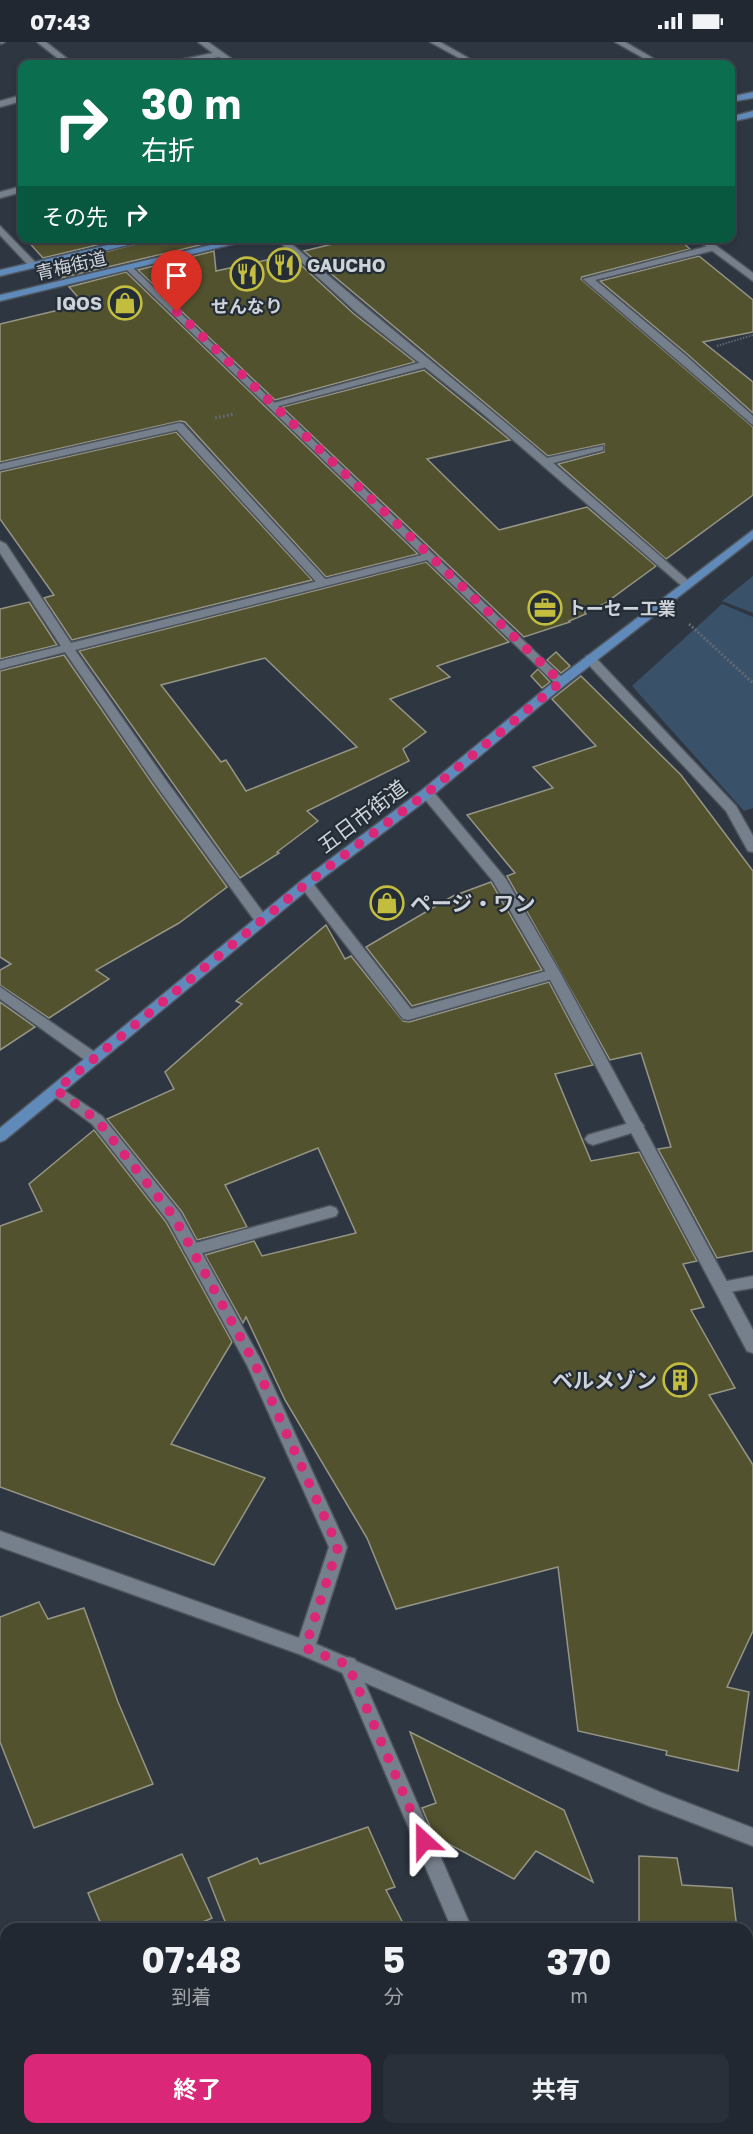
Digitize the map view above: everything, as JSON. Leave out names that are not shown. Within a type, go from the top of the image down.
[{"type":"main road","points":[[735,99],[753,95]]},
{"type":"main road","points":[[735,119],[751,116]]},
{"type":"main road","name":"青梅街道","points":[[0,273],[131,243]]},
{"type":"main road","name":"青梅街道","points":[[0,298],[234,243]]},
{"type":"main road","name":"五日市街道","points":[[0,1136],[306,884],[427,793],[561,682],[753,533]]},
{"type":"street","points":[[41,42],[65,60]]},
{"type":"street","points":[[202,42],[229,60]]},
{"type":"street","points":[[434,42],[468,60]]},
{"type":"street","points":[[619,42],[652,60]]},
{"type":"street","points":[[191,60],[219,54]]},
{"type":"street","points":[[0,104],[18,99]]},
{"type":"street","points":[[0,195],[18,190]]},
{"type":"street","points":[[0,229],[33,265]]},
{"type":"street","points":[[285,243],[360,310],[545,462],[687,585]]},
{"type":"street","points":[[706,243],[753,278]]},
{"type":"street","points":[[712,248],[588,279],[681,357],[753,422]]},
{"type":"street","points":[[130,268],[275,404],[561,682]]},
{"type":"street","points":[[275,404],[426,364]]},
{"type":"street","points":[[0,468],[179,426],[323,583]]},
{"type":"street","points":[[545,462],[599,448]]},
{"type":"street","points":[[0,544],[66,648],[177,808],[262,921]]},
{"type":"street","points":[[0,665],[430,556]]},
{"type":"street","points":[[590,659],[731,809],[753,848]]},
{"type":"street","points":[[427,793],[499,879],[554,975],[753,1346]]},
{"type":"street","points":[[306,884],[408,1015],[554,975]]},
{"type":"street","points":[[0,992],[94,1059]]},
{"type":"street","points":[[56,1090],[97,1120],[174,1217],[255,1364],[338,1547],[305,1648]]},
{"type":"street","points":[[593,1139],[636,1126]]},
{"type":"street","points":[[192,1250],[330,1212]]},
{"type":"street","points":[[723,1287],[753,1282]]},
{"type":"street","points":[[0,1539],[348,1665],[656,1800],[753,1837]]},
{"type":"street","points":[[348,1665],[459,1923]]},
{"type":"path","points":[[179,426],[275,404]]},
{"type":"path","points":[[687,622],[753,682]]},
{"type":"shaded area","points":[[753,576],[753,613],[722,601]]},
{"type":"shaded area","points":[[722,604],[753,617],[753,808],[744,811],[632,686]]},
{"type":"building","points":[[30,243],[105,243],[43,258]]},
{"type":"building","points":[[140,243],[209,243],[61,278],[50,266]]},
{"type":"building","points":[[337,243],[683,243],[690,249],[581,279],[753,427],[753,495],[666,559],[558,464],[604,452],[604,444],[548,456],[304,251]]},
{"type":"building","points":[[214,251],[216,271],[290,255],[354,314],[415,362],[275,400],[138,270]]},
{"type":"building","points":[[699,256],[753,300],[753,332],[703,342],[753,382],[753,413],[600,281]]},
{"type":"building","points":[[126,272],[418,554],[326,577],[185,422],[180,421],[0,462],[0,324],[84,304],[69,287]]},
{"type":"building","points":[[424,370],[510,440],[427,459],[499,530],[587,507],[656,566],[604,604],[584,611],[586,614],[570,622],[524,637],[282,407]]},
{"type":"building","points":[[176,432],[312,580],[72,640],[44,598],[54,595],[0,519],[0,472]]},
{"type":"building","points":[[426,562],[509,642],[437,666],[450,677],[390,699],[426,732],[403,749],[409,761],[307,811],[318,821],[277,852],[279,853],[240,878],[79,651]],"holes":[[[265,658],[357,747],[246,791],[226,760],[221,762],[161,685]]]},
{"type":"building","points":[[29,602],[57,645],[0,659],[0,609]]},
{"type":"building","points":[[556,652],[570,666],[561,673],[547,660]]},
{"type":"building","points":[[64,655],[227,887],[179,923],[96,970],[109,979],[49,1018],[0,985],[0,970],[11,964],[0,957],[0,671]]},
{"type":"building","points":[[538,669],[550,682],[542,688],[531,676]]},
{"type":"building","points":[[581,676],[681,775],[753,871],[753,1251],[717,1258],[658,1149],[671,1147],[641,1053],[610,1060],[507,876],[515,873],[467,815],[553,788],[533,767],[596,746],[552,699]]},
{"type":"building","points":[[491,882],[542,970],[412,1006],[366,947],[453,896]]},
{"type":"building","points":[[326,925],[345,959],[351,956],[403,1021],[409,1022],[549,982],[593,1065],[555,1074],[591,1161],[639,1152],[697,1261],[683,1264],[704,1307],[691,1310],[735,1388],[709,1395],[753,1465],[753,1631],[727,1687],[749,1692],[738,1771],[666,1755],[667,1751],[578,1731],[558,1567],[396,1609],[367,1538],[285,1400],[246,1317],[243,1323],[205,1255],[254,1241],[262,1256],[356,1233],[318,1148],[225,1185],[247,1227],[197,1240],[182,1212],[107,1119],[174,1089],[165,1072],[242,1004],[236,1001]]},
{"type":"building","points":[[0,1002],[35,1027],[0,1050]]},
{"type":"building","points":[[94,1130],[166,1222],[232,1342],[171,1444],[265,1478],[214,1565],[0,1487],[0,1226],[42,1211],[29,1184]]},
{"type":"building","points":[[39,1602],[48,1619],[84,1608],[118,1702],[153,1784],[34,1828],[0,1742],[0,1617]]},
{"type":"building","points":[[410,1732],[564,1810],[593,1882],[536,1851],[514,1879],[434,1836],[422,1808],[436,1803]]},
{"type":"building","points":[[368,1827],[395,1887],[386,1890],[403,1923],[226,1923],[208,1878],[257,1858],[260,1864]]},
{"type":"building","points":[[182,1854],[212,1918],[201,1923],[100,1923],[88,1893]]},
{"type":"building","points":[[639,1856],[677,1858],[682,1885],[732,1888],[736,1923],[639,1923]]},
{"type":"place","name":"GAUCHO","points":[[284,265]]},
{"type":"place","name":"せんなり","points":[[247,274]]},
{"type":"place","name":"IQOS","points":[[125,303]]},
{"type":"place","name":"トーセー工業","points":[[545,608]]},
{"type":"place","name":"ページ・ワン","points":[[387,903]]},
{"type":"place","name":"ベルメゾン","points":[[680,1380]]},
{"type":"route","points":[[177,312],[561,682],[451,774],[306,884],[56,1090],[97,1120],[174,1217],[255,1364],[338,1547],[305,1648],[348,1665],[424,1841]]}]
